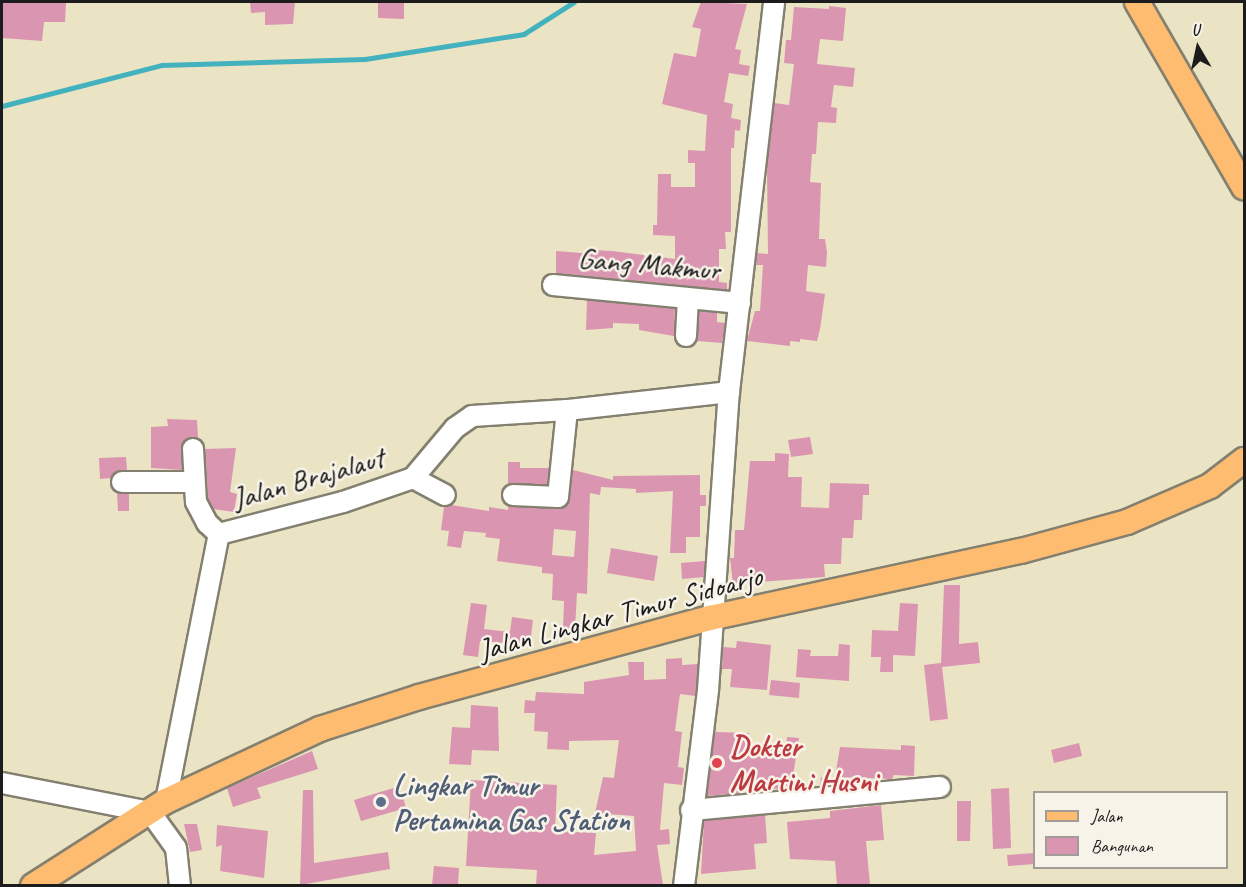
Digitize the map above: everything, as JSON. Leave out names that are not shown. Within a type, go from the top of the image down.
[{"type":"main road","points":[[1137,2],[1245,187]]},
{"type":"main road","name":"Jalan Lingkar Timur Sidoarjo","points":[[33,885],[158,807],[340,722],[710,618],[1021,550],[1127,522],[1191,496],[1245,460]]},
{"type":"street","points":[[684,885],[708,690],[710,618],[725,473],[730,385],[774,2]]},
{"type":"street","name":"Gang Makmur","points":[[553,285],[740,303]]},
{"type":"street","points":[[686,336],[688,298]]},
{"type":"street","name":"Jalan Brajalaut","points":[[158,807],[209,524],[343,502],[413,478],[454,428],[472,416],[567,410],[730,385]]},
{"type":"street","points":[[513,495],[558,497],[567,410]]},
{"type":"street","points":[[193,449],[192,482],[209,524]]},
{"type":"street","points":[[413,478],[445,495]]},
{"type":"street","points":[[122,482],[192,482]]},
{"type":"street","points":[[2,783],[158,807],[176,848],[180,885]]},
{"type":"street","points":[[692,810],[939,787]]},
{"type":"building","points":[[2,2],[66,3],[65,22],[44,22],[42,41],[2,38]]},
{"type":"building","points":[[250,2],[295,2],[293,24],[265,25],[265,12],[251,13]]},
{"type":"building","points":[[378,2],[404,2],[404,19],[378,18]]},
{"type":"building","points":[[701,2],[747,4],[735,49],[741,50],[739,64],[750,66],[748,76],[729,73],[724,102],[733,104],[731,118],[741,120],[740,131],[735,130],[734,148],[731,148],[731,232],[725,232],[726,249],[719,249],[719,282],[727,283],[727,290],[556,273],[556,251],[594,254],[594,250],[612,251],[675,259],[675,236],[653,235],[653,225],[657,225],[658,174],[671,174],[671,187],[695,187],[695,163],[688,163],[688,150],[705,151],[707,115],[662,104],[674,53],[696,57],[701,29],[692,27]]},
{"type":"building","points":[[829,6],[846,8],[843,41],[820,39],[817,64],[855,68],[853,87],[834,85],[831,107],[837,108],[836,123],[818,122],[816,154],[812,154],[810,182],[821,183],[819,239],[825,239],[827,252],[826,267],[808,265],[806,291],[825,294],[820,329],[817,341],[800,339],[800,342],[790,341],[790,346],[747,341],[755,311],[760,311],[763,265],[756,265],[757,253],[768,254],[767,166],[774,103],[789,105],[794,64],[784,63],[786,40],[791,40],[794,7],[829,9]]},
{"type":"building","points":[[587,300],[675,309],[674,336],[639,330],[639,324],[613,323],[613,328],[586,330]]},
{"type":"building","points":[[699,311],[717,313],[717,322],[725,323],[722,343],[697,341]]},
{"type":"building","points":[[167,419],[197,420],[198,438],[187,439],[182,444],[182,470],[151,468],[151,427],[168,426]]},
{"type":"building","points":[[810,437],[813,454],[791,457],[788,440]]},
{"type":"building","points":[[236,448],[230,492],[237,494],[234,512],[213,509],[208,499],[205,449]]},
{"type":"building","points":[[775,453],[789,454],[788,477],[802,477],[801,507],[829,508],[830,483],[869,484],[869,495],[863,495],[862,520],[854,520],[853,538],[842,538],[841,564],[824,564],[825,577],[733,584],[730,558],[734,558],[735,530],[744,530],[750,461],[775,461]]},
{"type":"building","points":[[126,457],[127,470],[117,471],[111,478],[100,479],[99,458]]},
{"type":"building","points":[[508,462],[520,462],[520,468],[549,468],[547,485],[508,484]]},
{"type":"building","points":[[573,470],[613,480],[613,476],[700,475],[700,495],[706,495],[706,506],[700,506],[700,537],[686,537],[686,553],[670,553],[673,491],[636,493],[636,489],[601,487],[600,495],[590,493],[587,594],[577,593],[575,629],[563,629],[564,601],[552,600],[553,574],[542,573],[542,567],[497,561],[500,539],[485,537],[486,533],[464,531],[461,548],[447,546],[449,531],[441,530],[444,507],[451,505],[489,511],[489,507],[508,510],[508,506],[563,508],[570,499]],"holes":[[[554,529],[576,531],[574,557],[552,555]]]},
{"type":"building","points":[[117,493],[129,494],[129,511],[118,511]]},
{"type":"building","points":[[611,548],[658,556],[654,581],[607,573]]},
{"type":"building","points":[[705,561],[704,577],[682,579],[681,563]]},
{"type":"building","points":[[944,585],[960,585],[959,644],[978,642],[980,663],[942,667],[948,719],[930,721],[924,665],[941,663]]},
{"type":"building","points":[[471,603],[487,605],[484,629],[510,632],[512,617],[533,620],[530,645],[480,641],[478,657],[463,655]]},
{"type":"building","points":[[900,603],[918,604],[915,656],[893,655],[893,672],[880,672],[881,657],[871,657],[872,630],[898,631]]},
{"type":"building","points":[[737,641],[771,645],[767,690],[730,687],[732,669],[722,669],[723,647],[736,648]]},
{"type":"building","points":[[839,644],[850,645],[849,681],[796,677],[798,649],[811,650],[810,656],[838,656]]},
{"type":"building","points":[[682,658],[682,665],[698,664],[696,689],[695,696],[680,694],[675,731],[682,732],[678,767],[684,768],[682,785],[664,783],[660,830],[669,829],[670,844],[657,845],[663,885],[536,885],[537,870],[466,866],[471,780],[557,785],[555,831],[596,833],[594,855],[636,851],[634,816],[595,813],[603,777],[614,778],[619,740],[569,741],[569,750],[547,749],[548,732],[534,731],[535,713],[524,713],[525,700],[535,701],[536,692],[584,694],[584,682],[629,675],[628,662],[644,662],[644,680],[666,679],[666,659]]},
{"type":"building","points":[[771,680],[800,683],[799,698],[769,695]]},
{"type":"building","points":[[471,705],[498,707],[499,751],[472,750],[471,765],[449,764],[452,727],[470,728]]},
{"type":"building","points":[[715,732],[749,733],[748,747],[786,752],[787,737],[799,738],[791,789],[740,788],[740,793],[707,796]]},
{"type":"building","points":[[1079,743],[1082,756],[1054,763],[1051,750]]},
{"type":"building","points":[[901,745],[915,746],[914,776],[894,775],[892,779],[835,777],[840,747],[901,750]]},
{"type":"building","points":[[312,751],[318,769],[257,788],[261,798],[233,807],[227,788]]},
{"type":"building","points":[[821,777],[837,779],[836,785],[820,786]]},
{"type":"building","points":[[400,786],[406,808],[361,821],[354,800]]},
{"type":"building","points":[[1009,788],[1011,848],[993,849],[991,789]]},
{"type":"building","points":[[303,790],[313,790],[314,863],[388,852],[390,869],[300,885]]},
{"type":"building","points":[[957,801],[971,801],[970,841],[957,841]]},
{"type":"building","points":[[881,805],[884,840],[866,841],[870,885],[837,885],[835,861],[790,859],[787,822],[830,818],[830,811]]},
{"type":"building","points":[[765,815],[767,843],[754,844],[756,869],[701,874],[704,821]]},
{"type":"building","points":[[184,824],[197,824],[202,850],[190,852]]},
{"type":"building","points":[[217,825],[268,831],[264,878],[220,871],[222,845],[216,847]]},
{"type":"building","points":[[1033,853],[1033,864],[1008,866],[1007,855]]},
{"type":"building","points":[[434,866],[459,868],[458,885],[432,885]]},
{"type":"waterway","points":[[2,106],[162,65],[365,59],[524,34],[574,2]]},
{"type":"place","name":"Dokter Martini Husni","points":[[717,763]]},
{"type":"place","name":"Lingkar Timur Pertamina Gas Station","points":[[381,802]]}]
